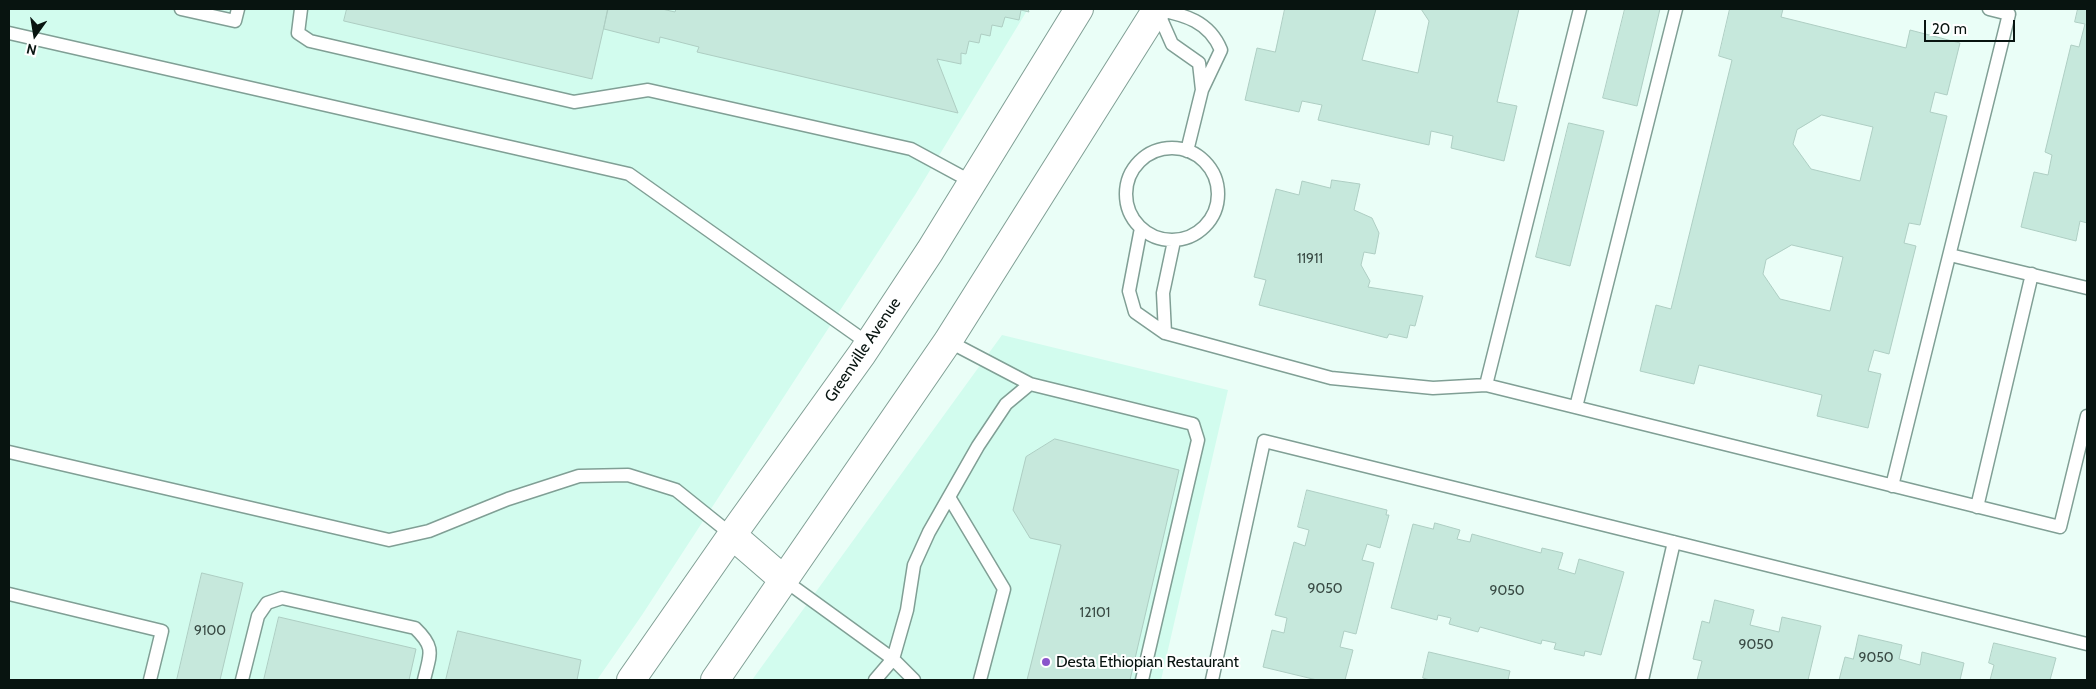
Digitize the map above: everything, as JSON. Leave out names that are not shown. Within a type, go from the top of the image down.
[{"type":"main road","name":"Greenville Avenue","points":[[632,680],[732,535],[868,344],[972,182],[1079,9]]},
{"type":"main road","points":[[715,680],[948,341],[1156,9]]},
{"type":"main road","points":[[732,535],[784,580]]},
{"type":"lane","points":[[181,9],[235,22],[238,9]]},
{"type":"lane","points":[[301,9],[298,33],[310,41],[574,102],[648,90],[911,149],[972,182]]},
{"type":"lane","points":[[1156,9],[1172,44],[1199,64],[1202,90]]},
{"type":"lane","points":[[1156,9],[1188,16],[1216,36],[1221,50],[1202,90],[1187,151]]},
{"type":"lane","points":[[1486,385],[1580,9]]},
{"type":"lane","points":[[1576,407],[1676,9]]},
{"type":"lane","points":[[1892,486],[2009,14],[1989,9]]},
{"type":"lane","points":[[9,34],[630,174],[868,344]]},
{"type":"lane","points":[[1166,148],[1187,151],[1204,161],[1212,170],[1217,182],[1219,195],[1217,207],[1211,220],[1201,231],[1188,238],[1174,241],[1160,239],[1141,228],[1134,221],[1128,206],[1126,191],[1130,176],[1138,162],[1151,153],[1166,148]]},
{"type":"lane","points":[[1141,228],[1128,291],[1134,312],[1165,333],[1331,378],[1433,388],[1486,385],[2060,527],[2087,416]]},
{"type":"lane","points":[[1165,333],[1163,293],[1174,241]]},
{"type":"lane","points":[[1950,254],[2087,288]]},
{"type":"lane","points":[[1977,507],[2032,274]]},
{"type":"lane","points":[[948,341],[1030,384],[1193,424],[1198,440],[1142,680]]},
{"type":"lane","points":[[875,680],[892,659],[907,610],[914,566],[929,532],[1006,404],[1030,384]]},
{"type":"lane","points":[[1212,680],[1264,442],[2087,644]]},
{"type":"lane","points":[[9,452],[389,540],[429,532],[508,499],[579,476],[628,474],[676,490],[732,535]]},
{"type":"lane","points":[[949,497],[1004,589],[980,680]]},
{"type":"lane","points":[[1642,680],[1674,542]]},
{"type":"lane","points":[[784,580],[892,659],[914,680]]},
{"type":"lane","points":[[9,594],[162,631],[150,680]]},
{"type":"lane","points":[[242,680],[258,616],[267,603],[282,598],[415,628],[427,639],[431,652],[424,680]]},
{"type":"shaded area","points":[[9,9],[1028,9],[915,195],[642,615],[597,680],[9,680]]},
{"type":"shaded area","points":[[1002,335],[1228,390],[1161,680],[752,680]]},
{"type":"building","points":[[347,9],[608,9],[592,79],[344,21]]},
{"type":"building","points":[[608,9],[662,9],[675,12],[676,9],[1028,9],[1029,12],[1021,10],[1019,20],[1005,17],[1002,27],[992,25],[990,36],[981,34],[979,43],[969,41],[966,54],[961,53],[961,64],[937,59],[958,113],[697,52],[699,47],[660,37],[659,43],[604,29]]},
{"type":"building","points":[[1285,9],[1376,9],[1362,60],[1418,73],[1429,21],[1421,9],[1519,9],[1497,102],[1517,106],[1504,161],[1451,148],[1453,136],[1431,131],[1429,145],[1318,120],[1322,105],[1302,101],[1299,112],[1245,100],[1257,48],[1275,52]]},
{"type":"building","points":[[1625,9],[1660,9],[1637,106],[1603,98]]},
{"type":"building","points":[[1730,9],[1783,9],[1781,17],[1906,48],[1910,30],[1960,43],[1947,95],[1935,92],[1930,112],[1947,116],[1920,225],[1909,223],[1904,243],[1916,246],[1889,354],[1874,350],[1868,371],[1881,374],[1868,428],[1817,416],[1822,395],[1699,365],[1694,384],[1640,371],[1656,305],[1671,309],[1732,60],[1719,56]],"holes":[[[1822,115],[1873,127],[1860,181],[1811,169],[1793,144],[1797,130]],[[1792,245],[1843,257],[1830,311],[1780,299],[1763,274],[1766,260]]]},
{"type":"building","points":[[2078,9],[2087,9],[2087,223],[2080,221],[2076,241],[2021,227],[2034,172],[2048,175],[2052,155],[2045,152],[2071,45],[2079,47],[2085,24],[2075,22]]},
{"type":"building","points":[[1569,123],[1604,131],[1570,266],[1536,257]]},
{"type":"building","points":[[1332,180],[1360,184],[1354,210],[1372,218],[1379,233],[1375,254],[1364,252],[1361,265],[1370,281],[1368,287],[1423,296],[1415,326],[1410,325],[1407,338],[1389,334],[1387,338],[1259,305],[1266,280],[1254,277],[1276,189],[1299,195],[1302,181],[1330,188]]},
{"type":"building","points":[[1055,439],[1179,470],[1130,680],[1027,680],[1061,545],[1030,538],[1013,510],[1026,457]]},
{"type":"building","points":[[1307,490],[1387,510],[1386,515],[1389,515],[1380,548],[1367,544],[1362,560],[1374,563],[1356,634],[1344,631],[1340,647],[1353,650],[1345,680],[1317,680],[1263,667],[1272,630],[1284,633],[1287,618],[1275,615],[1294,542],[1305,546],[1309,530],[1298,527]]},
{"type":"building","points":[[1435,523],[1460,530],[1457,539],[1470,542],[1472,534],[1541,553],[1542,548],[1563,553],[1558,569],[1575,574],[1579,559],[1624,572],[1601,655],[1585,651],[1584,656],[1554,649],[1556,643],[1542,640],[1541,644],[1480,627],[1478,632],[1449,624],[1451,618],[1438,615],[1437,620],[1391,608],[1413,524],[1433,529]]},
{"type":"building","points":[[202,573],[243,583],[220,680],[177,680]]},
{"type":"building","points":[[1715,600],[1754,610],[1750,625],[1779,632],[1782,617],[1821,626],[1808,680],[1697,680],[1702,661],[1693,659],[1702,621],[1709,623]]},
{"type":"building","points":[[279,617],[416,649],[409,680],[264,680]]},
{"type":"building","points":[[458,631],[581,660],[577,680],[446,680]]},
{"type":"building","points":[[1859,635],[1902,645],[1899,659],[1920,665],[1922,652],[1964,663],[1960,680],[1839,680],[1845,657],[1853,659]]},
{"type":"building","points":[[1994,643],[2056,658],[2050,680],[1990,680],[1994,665],[1989,663]]},
{"type":"building","points":[[1429,652],[1510,671],[1508,680],[1430,680],[1423,678]]},
{"type":"place","name":"Desta Ethiopian Restaurant","points":[[1046,662]]}]
